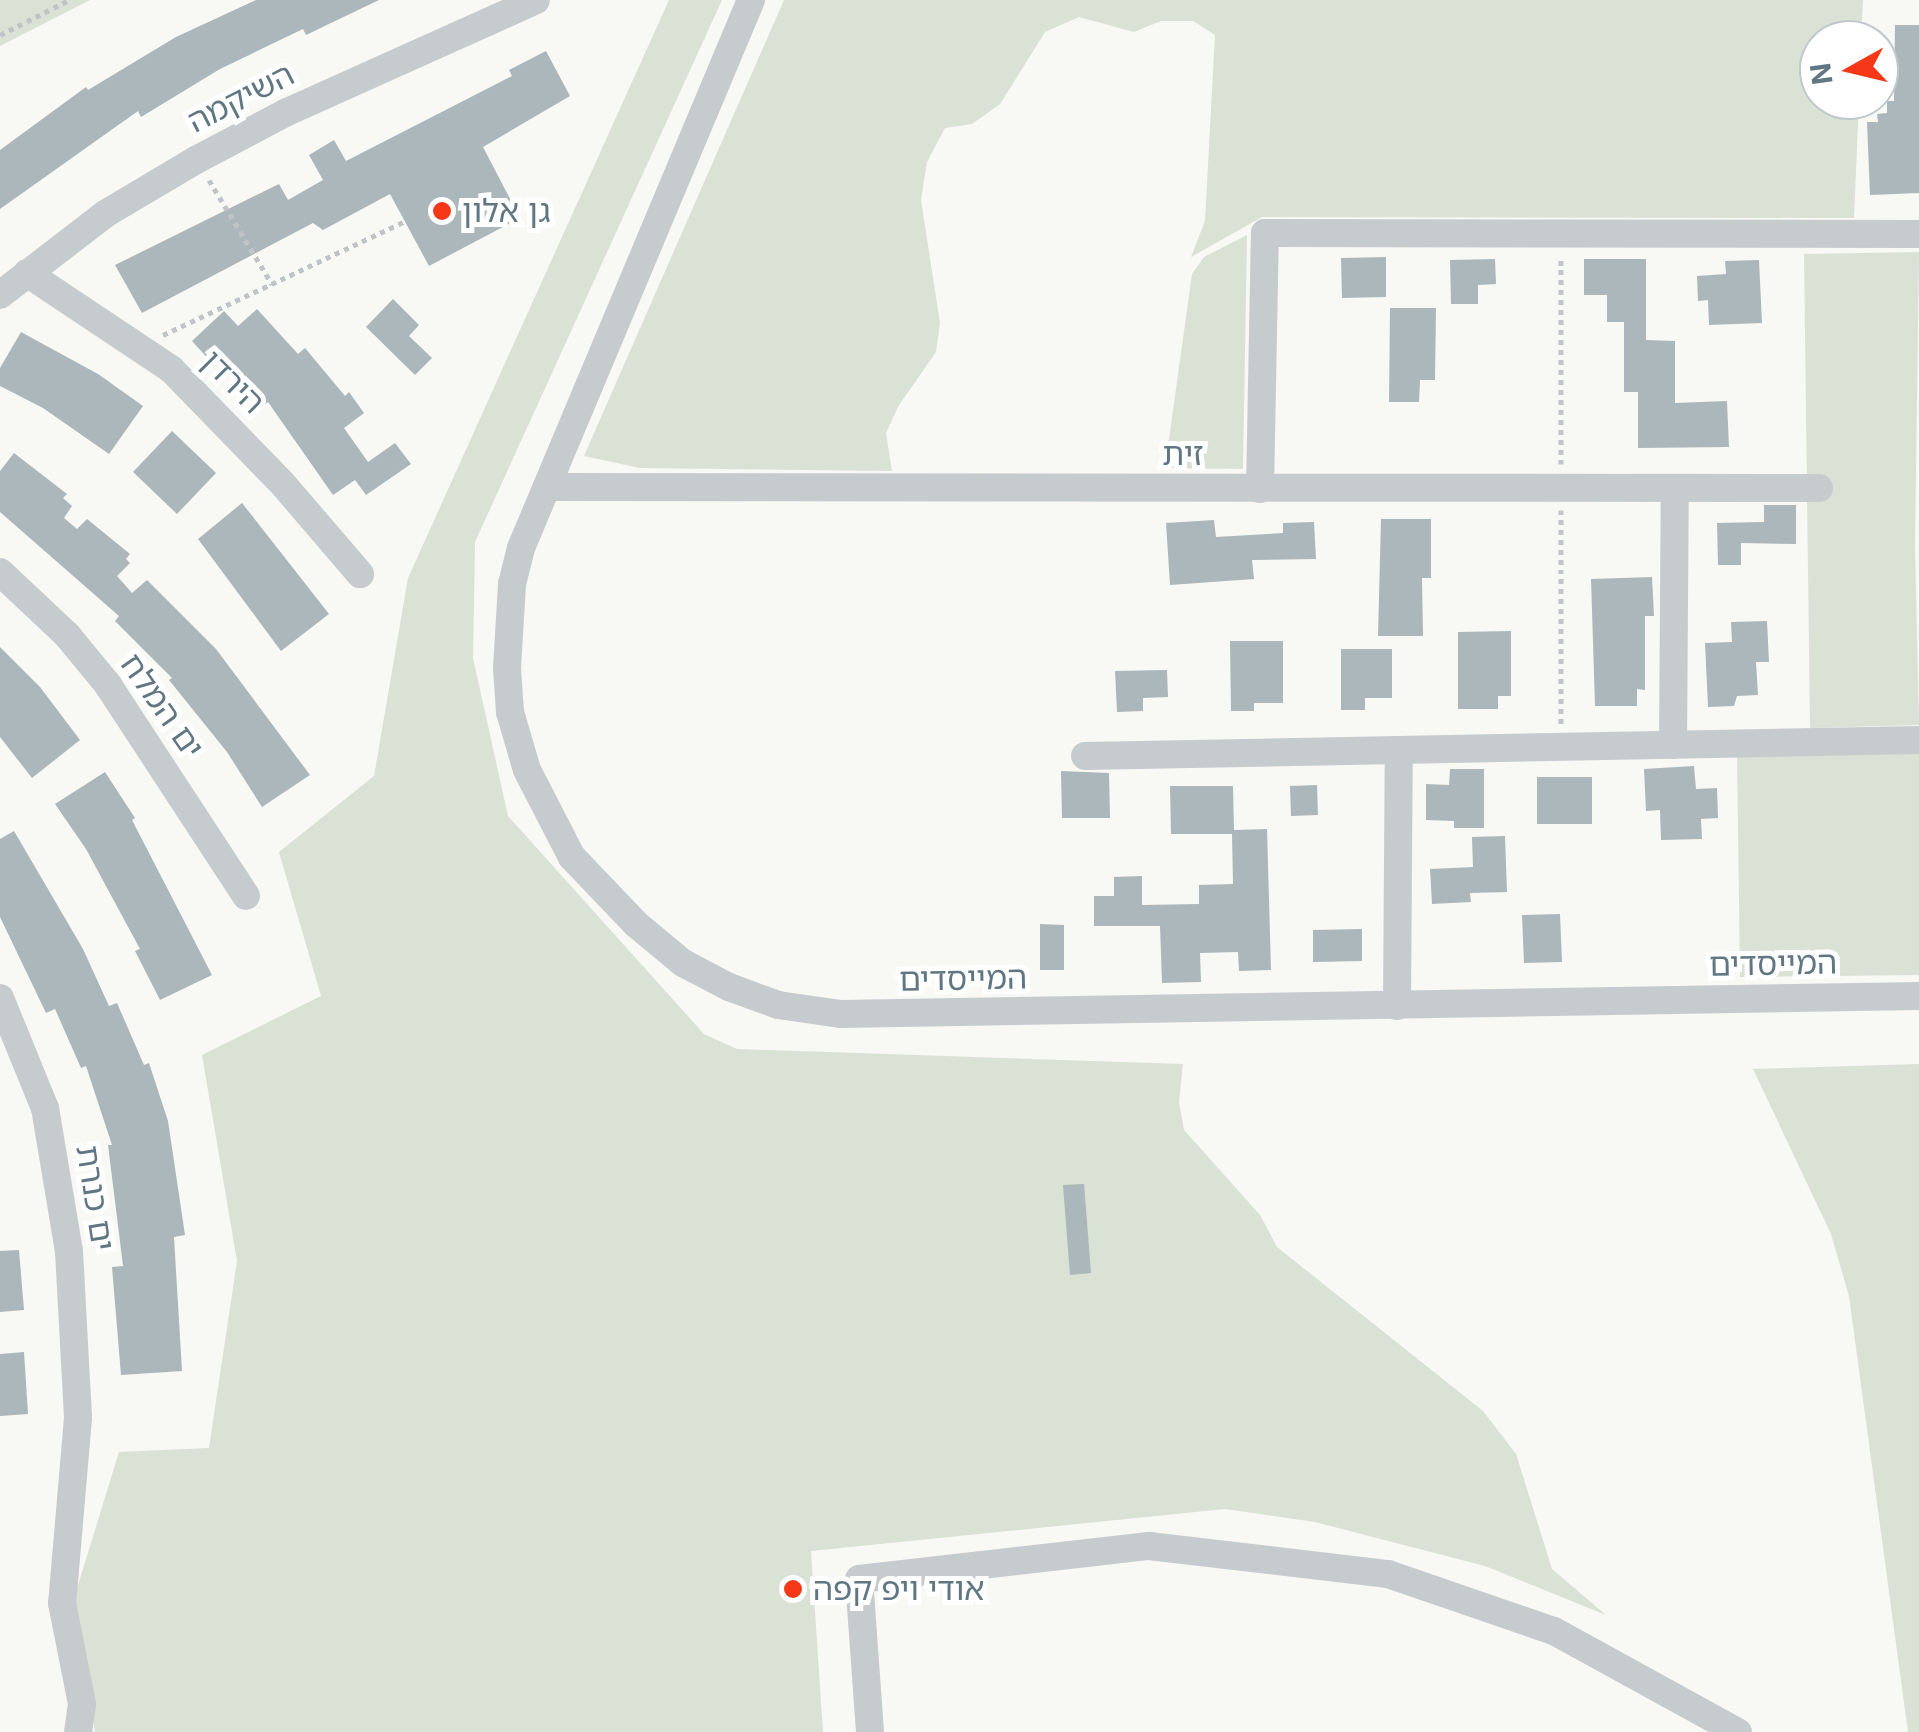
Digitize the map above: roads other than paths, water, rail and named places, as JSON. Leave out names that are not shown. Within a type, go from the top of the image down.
[{"type":"street","name":"השיקמה","points":[[0,295],[104,214],[196,160],[285,114],[536,0]]},
{"type":"street","name":"המייסדים","points":[[751,0],[547,487],[512,584],[506,668],[510,712],[527,770],[572,857],[636,924],[683,963],[778,1005],[841,1014],[1919,996]]},
{"type":"street","points":[[1260,489],[1264,233],[1919,234]]},
{"type":"street","name":"הירדן","points":[[27,274],[141,346],[219,416],[360,574]]},
{"type":"street","name":"זית","points":[[547,487],[1819,488]]},
{"type":"street","points":[[1673,745],[1675,488]]},
{"type":"street","name":"ים המלח","points":[[0,572],[67,635],[108,685],[246,896]]},
{"type":"street","points":[[1085,756],[1919,740]]},
{"type":"street","points":[[1397,1006],[1398,750]]},
{"type":"street","name":"ים כנרת","points":[[0,998],[45,1108],[58,1174],[76,1334],[78,1418],[62,1603],[82,1704],[78,1732]]},
{"type":"street","points":[[870,1732],[859,1579],[1149,1546],[1388,1574],[1554,1631],[1724,1729]]},
{"type":"place","name":"גן אלון","points":[[442,211]]},
{"type":"place","name":"אודי ויפ קפה","points":[[793,1589]]}]
